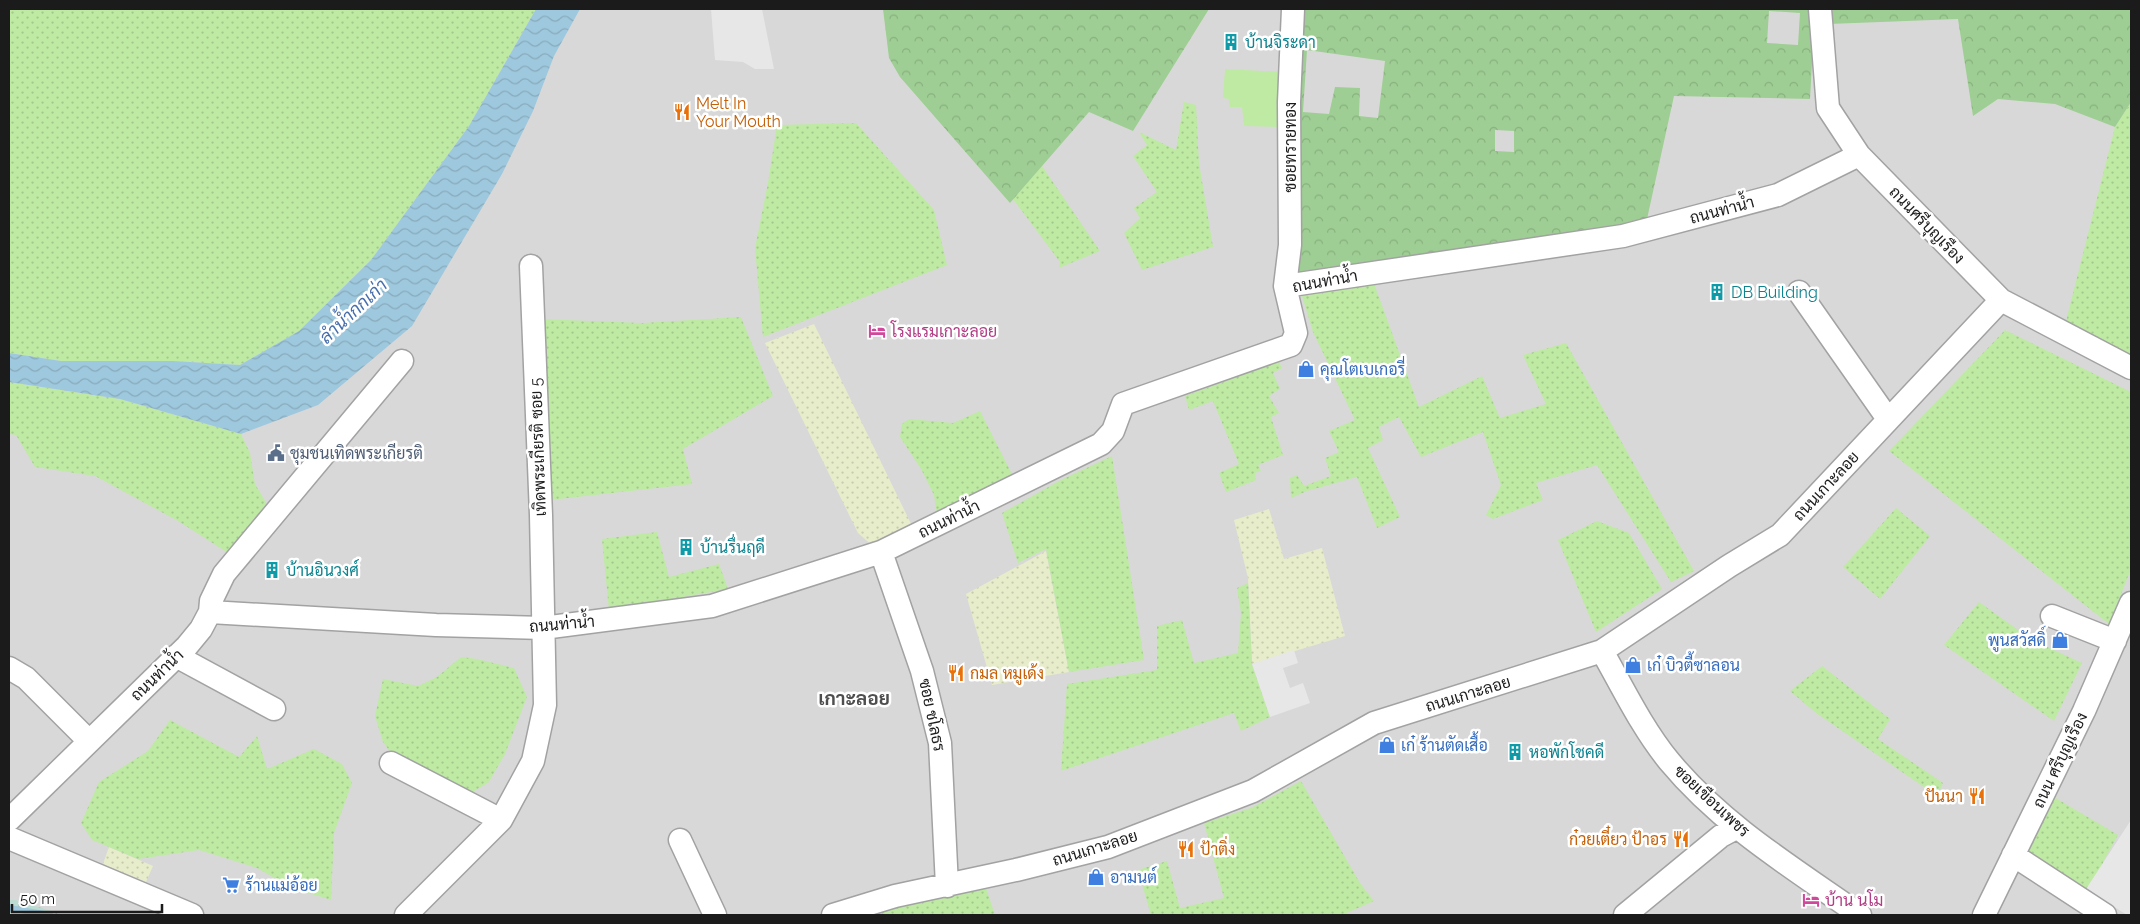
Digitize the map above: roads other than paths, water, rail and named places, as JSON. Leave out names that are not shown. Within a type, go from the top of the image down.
[{"type":"street","name":"ซอยทรายทอง","points":[[1285,286],[1290,245],[1289,102],[1294,9]]},
{"type":"street","name":"ถนนศรีบุญเรือง","points":[[1820,9],[1828,108],[1859,155],[2000,300],[2131,368]]},
{"type":"street","name":"ถนนท่าน้ำ","points":[[9,820],[176,656],[201,629],[210,612],[436,625],[543,628],[712,606],[881,552],[1101,444],[1113,431],[1123,404],[1291,345],[1296,333],[1285,286],[1622,236],[1778,195],[1859,155]]},
{"type":"street","name":"เทิดพระเกียรติ ซอย 5","points":[[406,915],[501,820],[533,761],[545,705],[531,266]]},
{"type":"street","points":[[1799,292],[1888,419]]},
{"type":"street","name":"ถนนเกาะลอย","points":[[833,915],[895,896],[947,886],[1108,847],[1253,790],[1374,723],[1602,651],[1729,566],[1780,535],[2000,300]]},
{"type":"street","points":[[210,612],[211,601],[224,574],[402,361]]},
{"type":"street","name":"ซอย ชโลธร","points":[[881,552],[922,671],[939,740],[947,886]]},
{"type":"street","name":"ถนน ศรีบุญเรือง","points":[[1984,915],[2115,641],[2131,603]]},
{"type":"street","points":[[2052,616],[2115,641]]},
{"type":"street","name":"ซอยเขือนเพชร","points":[[1602,651],[1657,745],[1671,762],[1736,828],[1860,915]]},
{"type":"street","points":[[176,656],[274,709]]},
{"type":"street","points":[[9,668],[26,678],[89,741]]},
{"type":"street","points":[[391,763],[501,820]]},
{"type":"street","points":[[1625,915],[1721,836],[1736,828]]},
{"type":"street","points":[[9,838],[192,915]]},
{"type":"street","points":[[680,840],[716,915]]},
{"type":"street","points":[[2013,855],[2105,915]]},
{"type":"water","points":[[536,9],[580,9],[554,56],[533,111],[502,174],[412,326],[318,405],[241,434],[120,399],[9,382],[9,353],[61,361],[173,361],[240,365],[299,331],[371,260],[469,126]]},
{"type":"waterway","name":"ลำน้ำกกเก่า","points":[[9,908],[50,915]]},
{"type":"place","name":"บ้านจิระดา","points":[[1231,42]]},
{"type":"place","name":"Melt In Your Mouth","points":[[682,112]]},
{"type":"place","name":"DB Building","points":[[1717,292]]},
{"type":"place","name":"โรงแรมเกาะลอย","points":[[877,331]]},
{"type":"place","name":"คุณโตเบเกอรี่","points":[[1306,369]]},
{"type":"place","name":"ชุมชนเทิดพระเกียรติ","points":[[276,453]]},
{"type":"place","name":"บ้านรื่นฤดี","points":[[686,547]]},
{"type":"place","name":"บ้านอินวงศ์","points":[[272,570]]},
{"type":"place","name":"พูนสวัสดิ์","points":[[2060,640]]},
{"type":"place","name":"เก๋ บิวตี้ซาลอน","points":[[1633,665]]},
{"type":"place","name":"กมล หมูเด้ง","points":[[956,673]]},
{"type":"place","name":"เก๋ ร้านตัดเสื้อ","points":[[1387,745]]},
{"type":"place","name":"หอพักโชคดี","points":[[1515,752]]},
{"type":"place","name":"ปันนา","points":[[1977,796]]},
{"type":"place","name":"ก๋วยเตี๋ยว ป้าอร","points":[[1681,839]]},
{"type":"place","name":"ป้าติ่ง","points":[[1186,849]]},
{"type":"place","name":"อามนต์","points":[[1096,877]]},
{"type":"place","name":"ร้านแม่อ้อย","points":[[231,885]]},
{"type":"place","name":"บ้าน นโม","points":[[1811,900]]},
{"type":"district","name":"เกาะลอย","points":[[854,698]]}]
